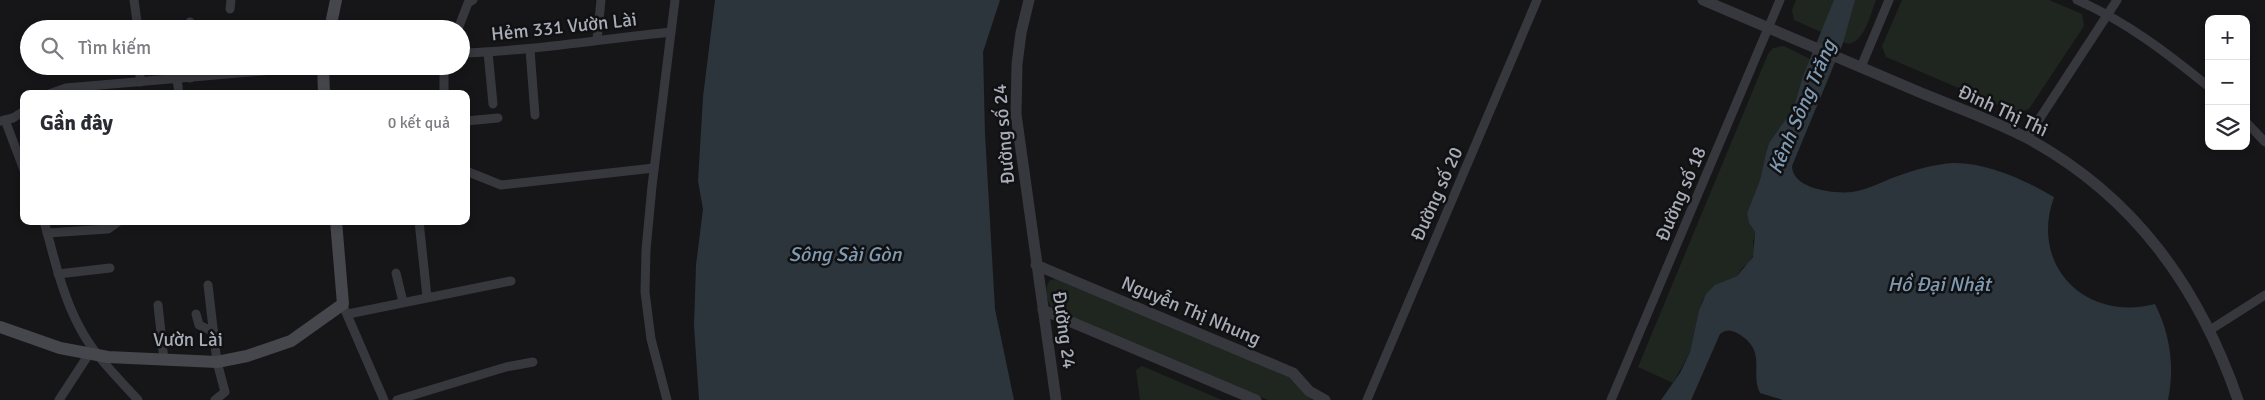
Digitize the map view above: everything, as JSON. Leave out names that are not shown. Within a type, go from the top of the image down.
[{"type":"main road","points":[[332,20],[336,0]]},
{"type":"main road","points":[[323,75],[324,90]]},
{"type":"main road","points":[[336,225],[345,310]]},
{"type":"main road","name":"Vườn Lài","points":[[0,327],[60,348],[93,355],[218,362],[247,356],[291,341],[345,310]]},
{"type":"street","points":[[134,0],[137,20]]},
{"type":"street","points":[[461,20],[468,3],[473,0]]},
{"type":"street","points":[[597,40],[601,0]]},
{"type":"street","points":[[667,400],[651,339],[645,292],[646,250],[654,168],[675,0]]},
{"type":"street","name":"Đường số 24","points":[[1029,0],[1021,33],[1017,64],[1016,114],[1036,265]]},
{"type":"street","name":"Đường số 20","points":[[1367,400],[1537,0]]},
{"type":"street","name":"Đinh Thị Thi","points":[[1703,0],[2026,138],[2103,190],[2139,225],[2172,264],[2210,330],[2238,400]]},
{"type":"street","name":"Đường số 18","points":[[1611,400],[1780,0]]},
{"type":"street","points":[[1861,67],[1889,0]]},
{"type":"street","points":[[2077,0],[2108,14],[2137,31],[2205,84]]},
{"type":"street","points":[[2026,138],[2117,0]]},
{"type":"street","name":"Hẻm 331 Vườn Lài","points":[[470,53],[530,50],[671,32]]},
{"type":"street","points":[[530,50],[535,115]]},
{"type":"street","points":[[488,52],[493,104]]},
{"type":"street","points":[[140,75],[140,82]]},
{"type":"street","points":[[60,90],[66,88],[88,90],[140,82],[223,75]]},
{"type":"street","points":[[444,75],[444,90]]},
{"type":"street","points":[[177,79],[178,90]]},
{"type":"street","points":[[20,114],[3,121],[20,161]]},
{"type":"street","points":[[470,121],[498,118]]},
{"type":"street","points":[[2250,126],[2265,142]]},
{"type":"street","points":[[470,172],[501,184],[654,168]]},
{"type":"street","points":[[45,225],[58,274],[93,355],[138,400]]},
{"type":"street","points":[[47,233],[108,229],[114,225]]},
{"type":"street","points":[[419,225],[427,297]]},
{"type":"street","name":"Đường 24","points":[[1036,265],[1056,400]]},
{"type":"street","name":"Nguyễn Thị Nhung","points":[[1036,265],[1293,372],[1309,391],[1325,400]]},
{"type":"street","points":[[58,274],[110,268]]},
{"type":"street","points":[[396,273],[403,302]]},
{"type":"street","points":[[384,400],[345,310],[403,302],[511,281]]},
{"type":"street","points":[[208,285],[218,362],[225,392],[215,400]]},
{"type":"street","points":[[2210,330],[2265,295]]},
{"type":"street","points":[[158,305],[164,360]]},
{"type":"street","points":[[1043,310],[1256,400]]},
{"type":"street","points":[[196,314],[199,325],[214,332]]},
{"type":"street","points":[[59,400],[93,355]]},
{"type":"street","points":[[397,400],[506,367],[533,362]]},
{"type":"shaded area","points":[[1796,0],[1876,0],[1863,33],[1854,42],[1848,44],[1794,20],[1792,10]]},
{"type":"shaded area","points":[[1902,0],[2049,0],[2082,14],[2084,26],[2029,109],[2017,113],[1886,57],[1882,46]]},
{"type":"shaded area","points":[[1784,46],[1810,59],[1794,107],[1769,143],[1760,180],[1747,213],[1749,223],[1755,232],[1753,242],[1754,253],[1749,263],[1742,268],[1737,276],[1725,281],[1703,299],[1690,352],[1673,383],[1638,367],[1768,54],[1773,48]]},
{"type":"shaded area","points":[[1056,279],[1290,377],[1312,400],[1268,400],[1055,311],[1050,305],[1046,292],[1050,280]]},
{"type":"shaded area","points":[[1142,366],[1222,400],[1140,400],[1136,370]]},
{"type":"water","name":"Sông Sài Gòn","points":[[715,0],[1000,0],[983,52],[985,134],[995,309],[1014,400],[699,400],[694,326],[696,265],[703,209],[698,181],[703,97]]},
{"type":"water","name":"Hồ Đại Nhật","points":[[1834,0],[1855,0],[1843,43],[1792,166],[1794,174],[1799,180],[1806,185],[1825,191],[1852,192],[1869,188],[1909,172],[1954,163],[1993,169],[2054,197],[2048,222],[2050,245],[2057,266],[2069,283],[2086,296],[2107,305],[2130,307],[2155,304],[2168,339],[2170,350],[2171,375],[2168,400],[1783,400],[1760,393],[1757,385],[1753,347],[1737,333],[1728,330],[1720,334],[1691,400],[1661,400],[1680,373],[1690,352],[1699,310],[1706,294],[1715,285],[1737,276],[1753,257],[1755,232],[1749,223],[1747,213],[1760,180],[1769,143],[1794,107],[1803,76]]},
{"type":"water label","name":"Kênh Sông Trăng","points":[[1802,107]]}]
